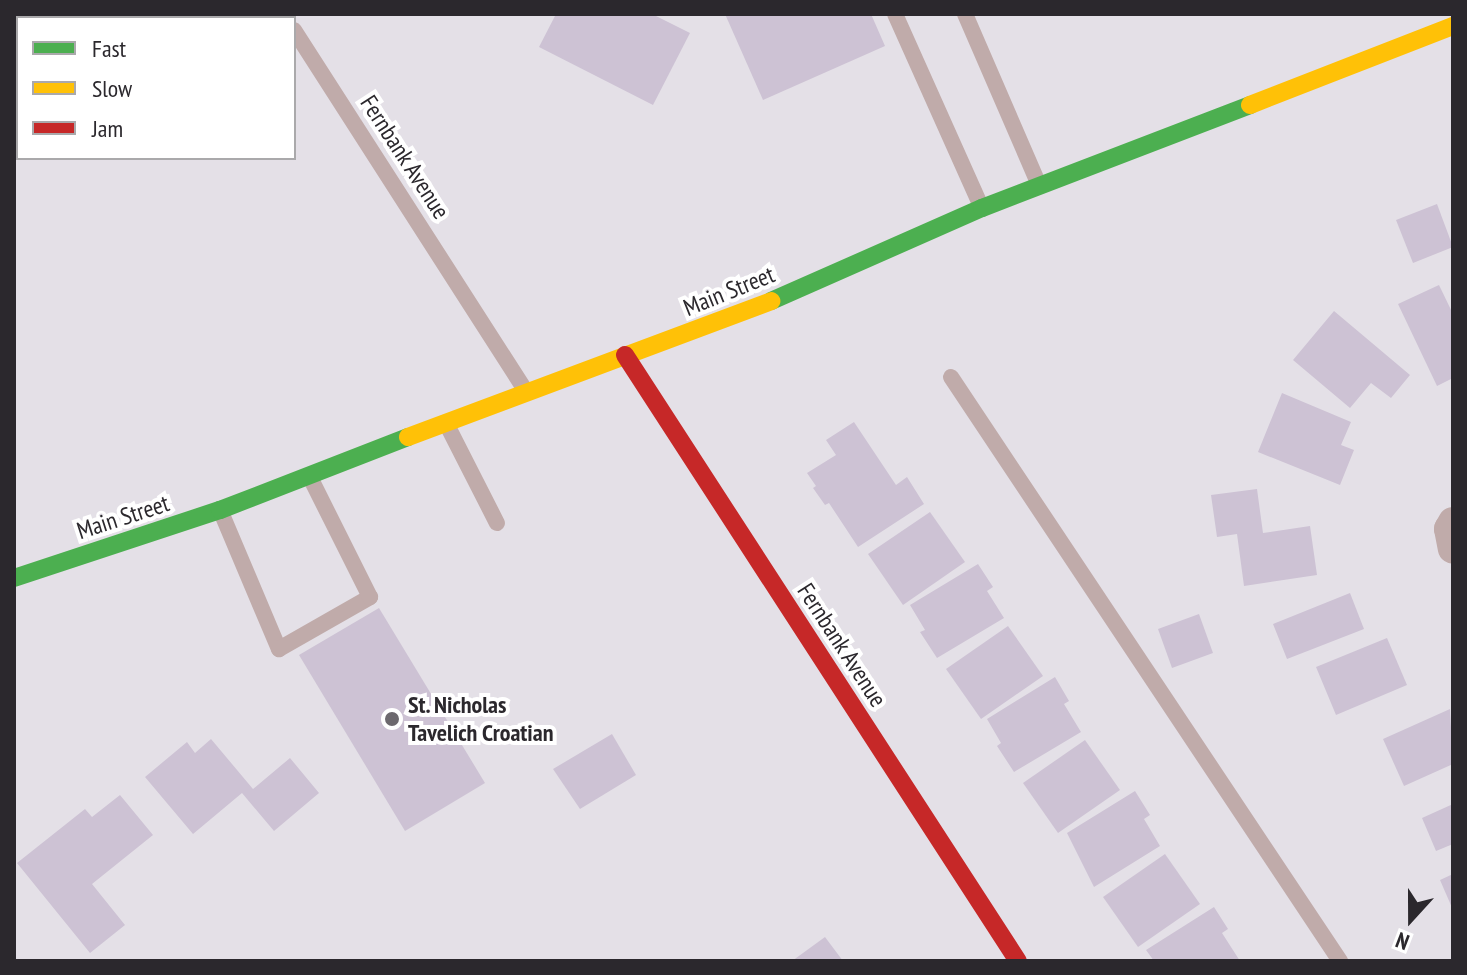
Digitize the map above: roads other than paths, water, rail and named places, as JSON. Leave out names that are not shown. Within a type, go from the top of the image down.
[{"type":"main road","name":"Main Street","points":[[14,578],[220,510],[625,355],[731,318],[982,208],[1453,26]]},
{"type":"main road","name":"Fernbank Avenue","points":[[625,355],[1018,961]]},
{"type":"street","points":[[1453,522],[1449,529],[1453,549]]},
{"type":"lane","points":[[895,14],[982,208]]},
{"type":"lane","points":[[965,14],[1040,186]]},
{"type":"lane","name":"Fernbank Avenue","points":[[296,33],[527,393]]},
{"type":"lane","points":[[951,377],[1340,961]]},
{"type":"lane","points":[[447,423],[497,523]]},
{"type":"lane","points":[[220,510],[279,649],[370,597],[310,477]]},
{"type":"place","name":"St. Nicholas Tavelich Croatian","points":[[392,719]]}]
